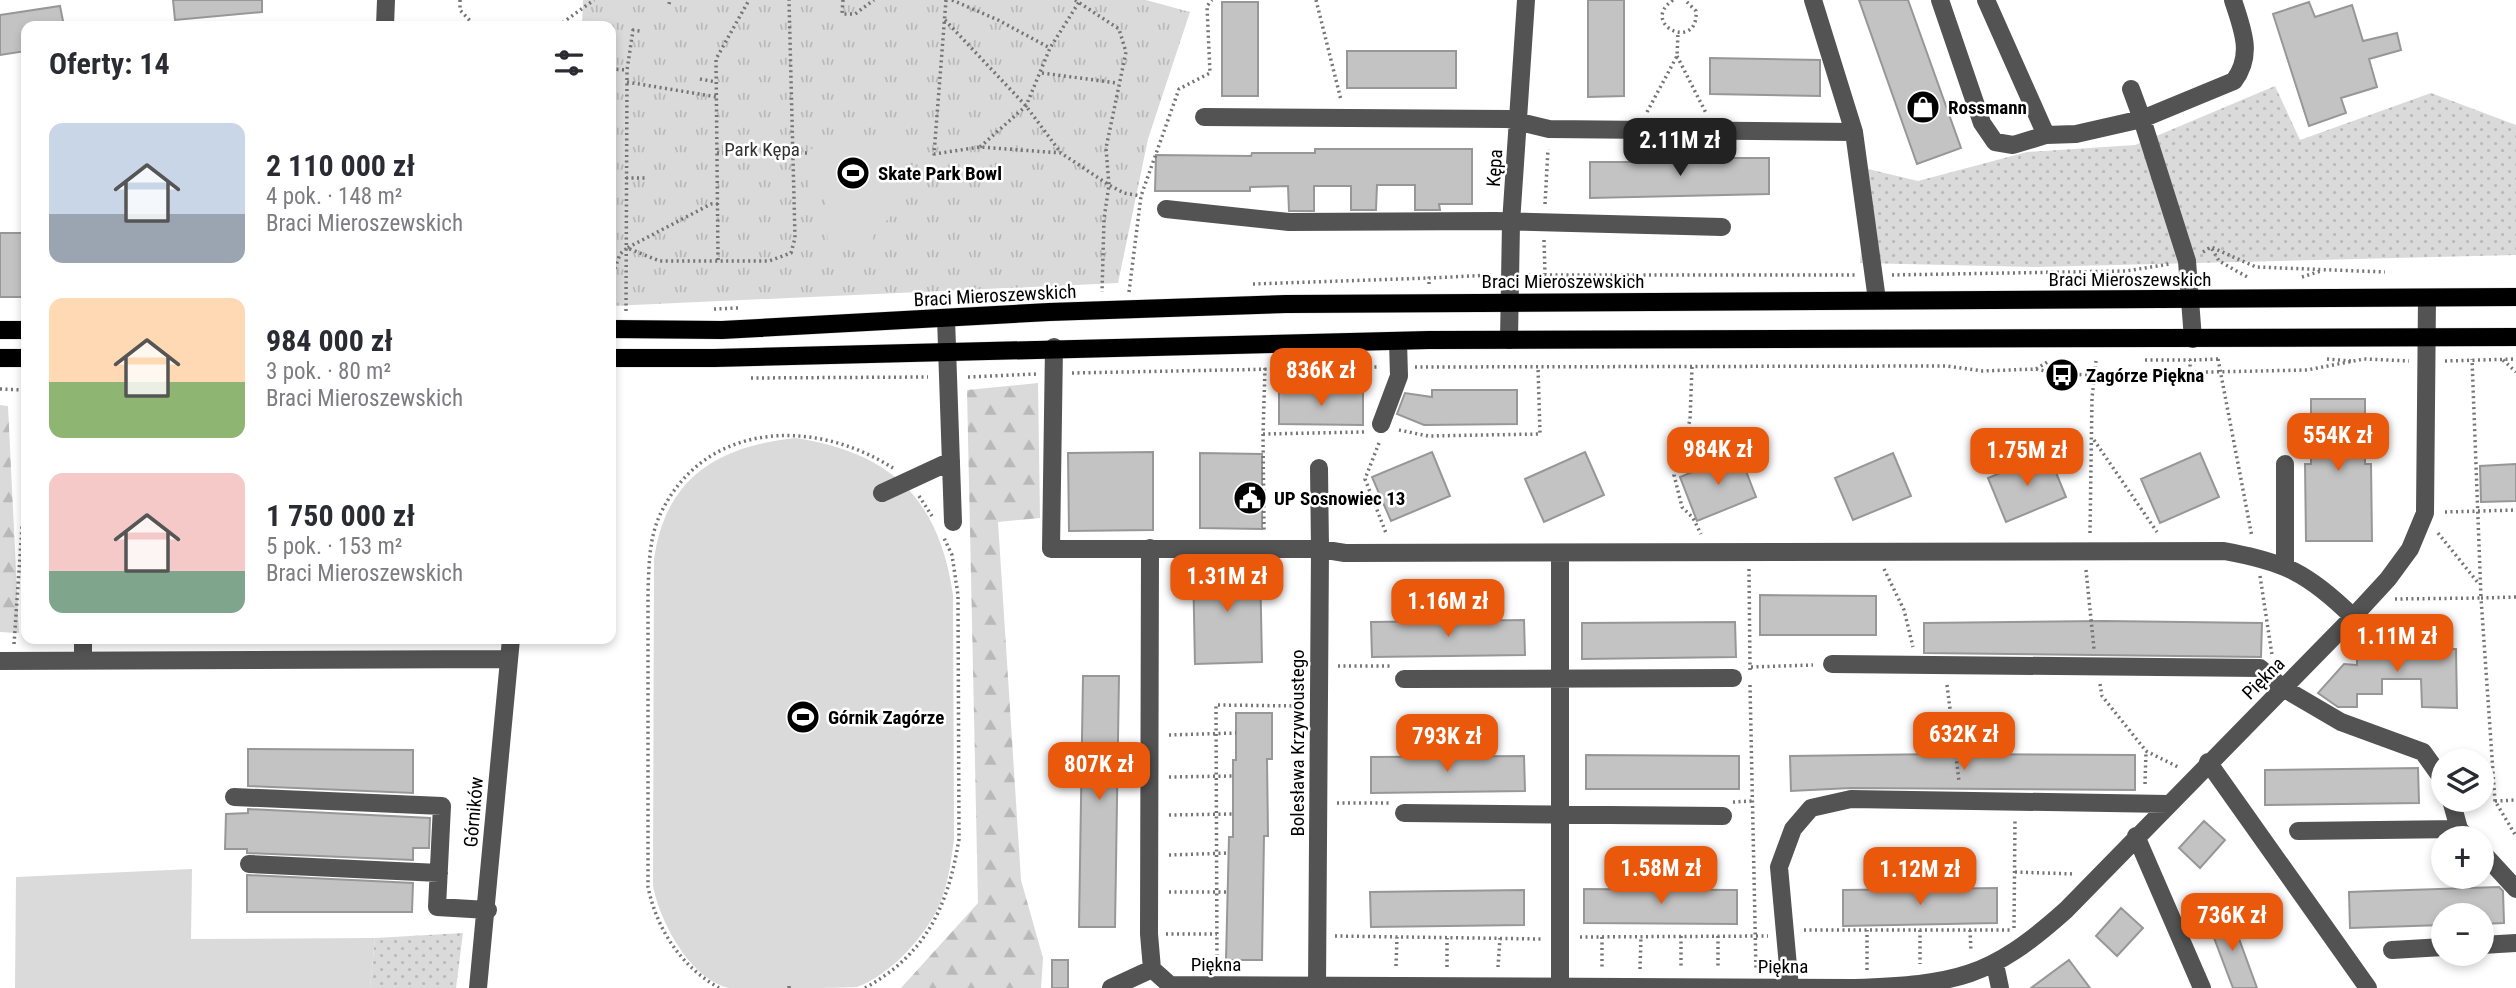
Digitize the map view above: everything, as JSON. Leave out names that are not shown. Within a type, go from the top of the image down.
[{"type":"main road","name":"Braci Mieroszewskich","points":[[616,330],[722,330],[1272,305],[2516,297]]},
{"type":"main road","points":[[0,330],[21,330]]},
{"type":"main road","points":[[616,358],[1398,341],[2516,337]]},
{"type":"main road","points":[[0,359],[21,358]]},
{"type":"street","points":[[385,21],[386,0]]},
{"type":"street","name":"Kępa","points":[[1509,340],[1511,223],[1526,0]]},
{"type":"street","points":[[1813,0],[1854,132],[1877,300]]},
{"type":"street","points":[[1940,0],[1982,123],[1995,142],[2013,145],[2046,135],[2076,134],[2142,119],[2234,81],[2243,69],[2247,45],[2233,0]]},
{"type":"street","points":[[1986,0],[2046,135]]},
{"type":"street","points":[[2131,89],[2187,261],[2193,339]]},
{"type":"street","points":[[1204,117],[1508,118],[1519,124],[1549,129],[1854,132]]},
{"type":"street","points":[[1166,209],[1289,222],[1722,227]]},
{"type":"street","name":"Piękna","points":[[1152,969],[1170,987],[1790,988],[1917,986],[1958,980],[1995,964],[2029,943],[2066,910],[2208,762],[2353,617],[2410,549],[2423,517],[2427,298]]},
{"type":"street","points":[[944,526],[951,461],[946,318]]},
{"type":"street","points":[[1385,431],[1399,376],[1398,341]]},
{"type":"street","points":[[1054,348],[1051,549],[1264,548],[1320,549],[1345,553],[1560,554],[2224,551],[2264,558],[2285,566],[2324,589],[2353,617]]},
{"type":"street","points":[[882,493],[906,479],[951,461]]},
{"type":"street","points":[[2285,464],[2285,566]]},
{"type":"street","name":"Bolesława Krzywoustego","points":[[1317,987],[1319,468]]},
{"type":"street","points":[[1111,988],[1152,969],[1149,934],[1150,548]]},
{"type":"street","points":[[1560,554],[1560,988]]},
{"type":"street","points":[[83,644],[83,660]]},
{"type":"street","name":"Górników","points":[[478,988],[488,910],[491,826],[510,644]]},
{"type":"street","points":[[7,661],[509,659]]},
{"type":"street","points":[[1832,664],[2260,668],[2283,688],[2342,722],[2423,752],[2431,763]]},
{"type":"street","points":[[1404,679],[1733,678]]},
{"type":"street","points":[[2208,762],[2368,988]]},
{"type":"street","points":[[234,797],[442,806],[437,907],[488,910]]},
{"type":"street","points":[[1790,988],[1779,867],[1793,829],[1811,808],[1851,799],[2168,804]]},
{"type":"street","points":[[1404,813],[1723,816]]},
{"type":"street","points":[[2298,831],[2431,833]]},
{"type":"street","points":[[2136,836],[2202,988]]},
{"type":"street","points":[[248,864],[439,873]]},
{"type":"street","points":[[2494,865],[2516,889]]},
{"type":"street","points":[[2494,944],[2516,943]]},
{"type":"street","points":[[2392,950],[2431,948]]},
{"type":"street","points":[[1995,964],[2000,988]]},
{"type":"path","points":[[460,0],[460,9],[471,21]]},
{"type":"path","points":[[565,21],[594,0]]},
{"type":"path","points":[[718,260],[716,59],[749,0]]},
{"type":"path","points":[[627,248],[660,261],[769,261],[791,253],[795,237],[789,0]]},
{"type":"path","points":[[843,0],[842,13],[855,14],[874,0]]},
{"type":"path","points":[[946,0],[934,154],[980,147],[1061,153]]},
{"type":"path","points":[[952,0],[967,4],[1050,48]]},
{"type":"path","points":[[1129,292],[1141,196],[1179,89],[1210,73],[1206,6],[1212,0]]},
{"type":"path","points":[[1316,0],[1346,119]]},
{"type":"path","points":[[1664,0],[1664,24],[1678,33],[1689,30],[1695,22],[1696,11],[1685,0]]},
{"type":"path","points":[[1664,7],[1673,0]]},
{"type":"path","points":[[980,147],[1026,106],[1042,73],[1050,48],[1077,1],[1119,29],[1126,52],[1117,83],[1106,148],[1109,186],[1104,219],[1102,293]]},
{"type":"path","points":[[944,19],[1026,106],[1061,153],[1109,186],[1124,193],[1141,196]]},
{"type":"path","points":[[626,312],[627,70],[633,30],[640,31]]},
{"type":"path","points":[[1638,129],[1677,56],[1678,33]]},
{"type":"path","points":[[1677,56],[1716,130]]},
{"type":"path","points":[[616,69],[627,70]]},
{"type":"path","points":[[1042,73],[1117,83]]},
{"type":"path","points":[[700,79],[716,82]]},
{"type":"path","points":[[628,82],[717,97]]},
{"type":"path","points":[[1545,275],[1544,225],[1549,129]]},
{"type":"path","points":[[718,153],[809,153]]},
{"type":"path","points":[[626,178],[647,178]]},
{"type":"path","points":[[616,265],[620,254],[627,248],[711,204],[718,204]]},
{"type":"path","points":[[2211,247],[2218,261],[2248,278],[2260,278]]},
{"type":"path","points":[[2295,277],[2322,271]]},
{"type":"path","points":[[2145,360],[2220,359],[2219,371],[2252,537]]},
{"type":"path","points":[[2316,359],[2353,362]]},
{"type":"path","points":[[740,378],[949,377],[1398,367],[2036,369],[2056,375],[2096,375],[2318,370],[2364,359]]},
{"type":"path","points":[[2472,359],[2480,586],[2495,801],[2516,836]]},
{"type":"path","points":[[2502,359],[2516,372]]},
{"type":"path","points":[[2190,360],[2190,372]]},
{"type":"path","points":[[2036,369],[2049,361]]},
{"type":"path","points":[[2089,536],[2092,398],[2096,361]]},
{"type":"path","points":[[1263,434],[1385,431],[1428,436],[1540,434],[1538,367]]},
{"type":"path","points":[[1692,367],[1690,420],[1674,475],[1682,507],[1693,518],[1702,536]]},
{"type":"path","points":[[1264,548],[1265,368]]},
{"type":"path","points":[[0,389],[21,390]]},
{"type":"path","points":[[1385,431],[1365,479],[1387,535]]},
{"type":"path","points":[[719,988],[696,972],[674,949],[652,908],[648,887],[649,559],[658,519],[668,499],[701,464],[717,452],[766,437],[796,433],[851,445],[877,457],[906,479],[944,526],[958,595],[959,839],[953,878],[942,909],[926,936],[885,977],[865,988]]},
{"type":"path","points":[[2092,438],[2160,537]]},
{"type":"path","points":[[2423,517],[2516,510]]},
{"type":"path","points":[[2423,517],[2440,534],[2480,586]]},
{"type":"path","points":[[1874,551],[1904,610],[1917,666]]},
{"type":"path","points":[[1748,552],[1756,973]]},
{"type":"path","points":[[7,661],[21,558]]},
{"type":"path","points":[[2369,600],[2516,597]]},
{"type":"path","points":[[1713,678],[1723,667],[1832,664]]},
{"type":"path","points":[[1945,666],[1961,801]]},
{"type":"path","points":[[1217,973],[1216,705],[1304,706]]},
{"type":"path","points":[[1150,735],[1236,733]]},
{"type":"path","points":[[1150,777],[1233,776]]},
{"type":"path","points":[[2495,801],[2516,800]]},
{"type":"path","points":[[2014,802],[2014,930]]},
{"type":"path","points":[[1149,816],[1233,814]]},
{"type":"path","points":[[1149,855],[1229,853]]},
{"type":"path","points":[[2015,872],[2083,874]]},
{"type":"path","points":[[1149,892],[1229,892]]},
{"type":"path","points":[[1571,937],[1754,936],[1867,930],[2026,930]]},
{"type":"path","points":[[1867,930],[1867,972]]},
{"type":"path","points":[[1920,930],[1920,969]]},
{"type":"path","points":[[1970,930],[1971,957]]},
{"type":"path","points":[[1149,934],[1217,934]]},
{"type":"path","points":[[1333,936],[1548,939]]},
{"type":"path","points":[[1640,971],[1641,936]]},
{"type":"path","points":[[1681,936],[1681,972]]},
{"type":"path","points":[[1718,936],[1718,972]]},
{"type":"path","points":[[1396,971],[1397,937]]},
{"type":"path","points":[[1446,972],[1447,937]]},
{"type":"path","points":[[1602,937],[1602,971]]},
{"type":"path","points":[[1498,972],[1500,938]]},
{"type":"green space","name":"Park Kępa","points":[[583,0],[1146,0],[1190,12],[1148,139],[1118,283],[616,306],[616,21],[582,21]]},
{"type":"green space","points":[[2275,86],[2300,140],[2431,93],[2516,125],[2516,255],[2035,267],[1860,263],[1868,169],[1918,181],[2027,152],[2135,145]]},
{"type":"green space","name":"Skate Park Bowl","points":[[833,133],[900,137],[894,213],[873,234],[874,250],[828,248],[825,200],[809,192],[808,149],[830,149]]},
{"type":"green space","points":[[1038,383],[1040,518],[998,522],[1021,880],[1043,958],[1041,988],[901,988],[978,903],[967,390]]},
{"type":"green space","points":[[0,405],[8,406],[19,633],[0,632]]},
{"type":"green space","name":"Górnik Zagórze","points":[[796,438],[859,455],[884,469],[905,486],[922,507],[936,532],[953,595],[954,839],[945,890],[933,918],[905,954],[882,974],[857,987],[729,988],[715,983],[702,973],[679,947],[662,916],[653,886],[654,560],[660,531],[670,507],[683,487],[700,471],[720,458],[743,449]]},
{"type":"green space","points":[[192,869],[191,939],[375,938],[370,988],[15,988],[16,877]]},
{"type":"green space","points":[[463,933],[456,988],[370,988],[375,938]]},
{"type":"building","points":[[173,0],[262,0],[262,12],[175,20]]},
{"type":"building","points":[[1588,0],[1624,0],[1624,96],[1588,97]]},
{"type":"building","points":[[1859,0],[1908,0],[1961,148],[1917,164]]},
{"type":"building","points":[[1222,2],[1258,2],[1258,96],[1222,96]]},
{"type":"building","points":[[2309,2],[2315,17],[2352,5],[2363,41],[2397,33],[2401,50],[2369,59],[2377,87],[2341,98],[2346,113],[2309,126],[2273,14]]},
{"type":"building","points":[[60,6],[63,21],[21,21],[21,52],[0,55],[0,15]]},
{"type":"building","points":[[1347,51],[1456,51],[1456,88],[1347,88]]},
{"type":"building","points":[[1710,58],[1820,60],[1820,96],[1710,94]]},
{"type":"building","points":[[1315,149],[1472,149],[1472,204],[1439,204],[1440,210],[1415,210],[1415,185],[1377,185],[1376,210],[1351,210],[1351,186],[1314,186],[1314,211],[1289,211],[1288,186],[1250,187],[1250,191],[1155,191],[1156,155],[1251,156],[1252,153],[1315,153]]},
{"type":"building","points":[[1714,158],[1769,158],[1769,194],[1590,198],[1590,162],[1714,162]]},
{"type":"building","points":[[0,233],[21,233],[21,297],[0,297]]},
{"type":"building","points":[[1432,390],[1517,390],[1517,424],[1424,425],[1397,414],[1405,393],[1432,397]]},
{"type":"building","points":[[1279,391],[1363,392],[1363,425],[1279,424]]},
{"type":"building","points":[[2311,399],[2365,399],[2365,464],[2371,464],[2372,541],[2306,541],[2305,464],[2311,464]]},
{"type":"building","points":[[1153,452],[1153,530],[1069,531],[1068,453]]},
{"type":"building","points":[[1432,452],[1450,496],[1391,521],[1372,477]]},
{"type":"building","points":[[1585,452],[1604,495],[1544,522],[1525,479]]},
{"type":"building","points":[[1200,453],[1262,454],[1262,529],[1200,528]]},
{"type":"building","points":[[1739,453],[1756,497],[1697,521],[1680,477]]},
{"type":"building","points":[[1893,453],[1911,496],[1853,520],[1835,478]]},
{"type":"building","points":[[2048,453],[2066,497],[2006,522],[1988,478]]},
{"type":"building","points":[[2200,453],[2219,497],[2160,523],[2141,479]]},
{"type":"building","points":[[2516,464],[2516,501],[2481,502],[2480,466]]},
{"type":"building","points":[[1260,564],[1262,662],[1195,664],[1193,565]]},
{"type":"building","points":[[1760,595],[1876,596],[1876,635],[1760,635]]},
{"type":"building","points":[[1524,620],[1525,655],[1372,657],[1371,622]]},
{"type":"building","points":[[1735,622],[1736,657],[1582,659],[1582,623]]},
{"type":"building","points":[[1924,623],[2262,623],[2261,657],[1924,653]]},
{"type":"building","points":[[2382,638],[2422,638],[2422,649],[2456,649],[2457,708],[2422,707],[2421,679],[2382,679],[2382,694],[2357,694],[2357,707],[2338,707],[2318,693],[2344,664],[2357,665],[2357,652],[2382,652]]},
{"type":"building","points":[[1083,676],[1119,676],[1115,927],[1079,927]]},
{"type":"building","points":[[1236,713],[1272,713],[1272,759],[1267,759],[1268,836],[1264,836],[1262,960],[1226,960]]},
{"type":"building","points":[[248,749],[413,750],[413,793],[248,786]]},
{"type":"building","points":[[1586,755],[1739,756],[1739,789],[1586,789]]},
{"type":"building","points":[[2135,755],[2135,790],[1851,788],[1791,791],[1790,756]]},
{"type":"building","points":[[1524,756],[1525,791],[1371,793],[1371,757]]},
{"type":"building","points":[[2418,768],[2419,803],[2265,805],[2265,770]]},
{"type":"building","points":[[248,809],[430,818],[429,848],[413,848],[413,860],[247,853],[247,849],[225,849],[226,814],[248,813]]},
{"type":"building","points":[[2204,821],[2225,840],[2200,868],[2179,848]]},
{"type":"building","points":[[247,875],[413,883],[412,912],[247,912]]},
{"type":"building","points":[[2499,887],[2503,891],[2504,923],[2494,923],[2494,903],[2431,903],[2431,925],[2350,928],[2349,892]]},
{"type":"building","points":[[1997,888],[1997,923],[1843,926],[1843,890]]},
{"type":"building","points":[[1584,889],[1737,890],[1737,924],[1584,923]]},
{"type":"building","points":[[1524,890],[1524,925],[1371,927],[1370,892]]},
{"type":"building","points":[[2121,908],[2143,928],[2117,956],[2096,936]]},
{"type":"building","points":[[2229,914],[2257,988],[2233,988],[2208,922]]},
{"type":"building","points":[[1052,960],[1068,960],[1068,988],[1052,988]]},
{"type":"building","points":[[2069,960],[2090,988],[2031,988]]},
{"type":"place","name":"Rossmann","points":[[1923,107]]},
{"type":"place","name":"Skate Park Bowl","points":[[853,173]]},
{"type":"place","name":"Zagórze Piękna","points":[[2062,375]]},
{"type":"place","name":"UP Sosnowiec 13","points":[[1250,498]]},
{"type":"place","name":"Górnik Zagórze","points":[[803,717]]}]
